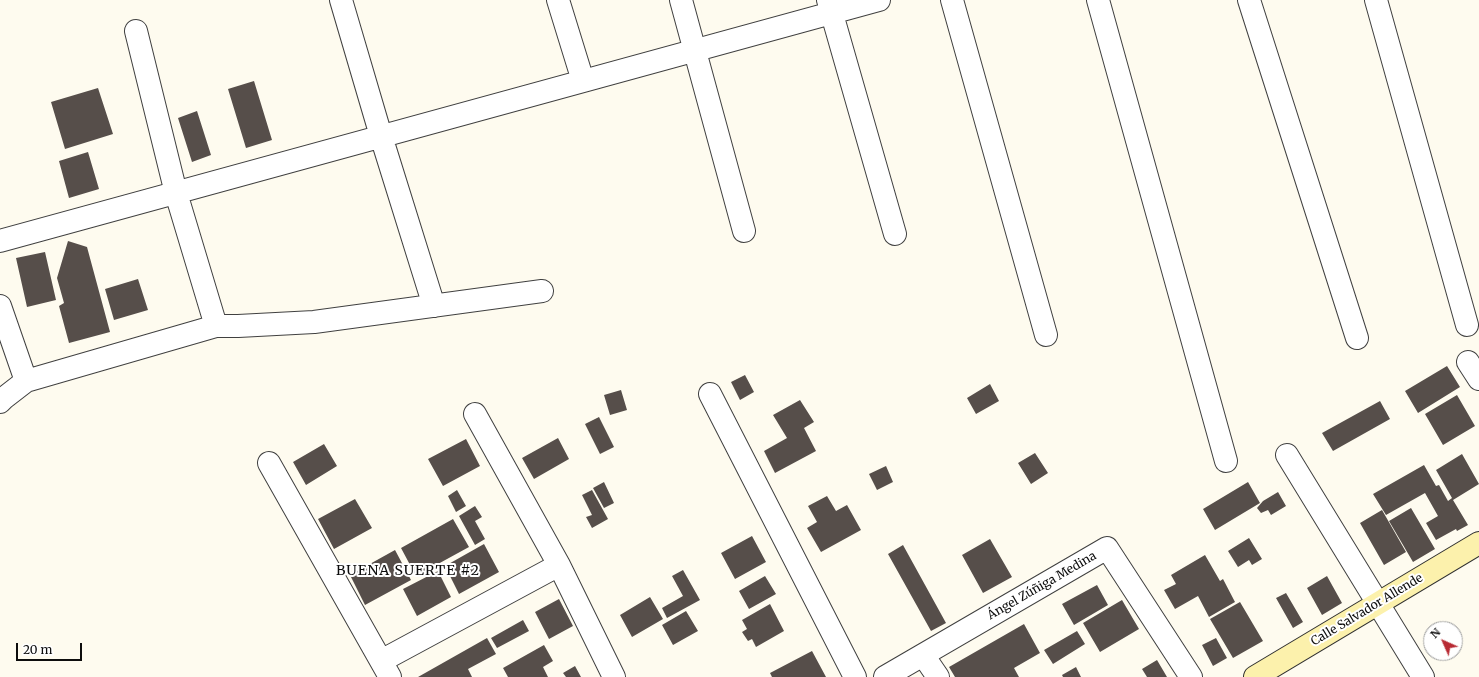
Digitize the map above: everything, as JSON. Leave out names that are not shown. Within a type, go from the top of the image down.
[{"type":"street","points":[[341,0],[381,136],[434,306]]},
{"type":"street","points":[[558,0],[583,81]]},
{"type":"street","points":[[681,0],[744,230]]},
{"type":"street","points":[[0,241],[695,50],[830,6],[879,0]]},
{"type":"street","points":[[952,0],[1046,335]]},
{"type":"street","points":[[1098,0],[1226,462]]},
{"type":"street","points":[[1249,0],[1357,338]]},
{"type":"street","points":[[1376,0],[1467,325]]},
{"type":"street","points":[[830,6],[895,234]]},
{"type":"street","points":[[136,32],[176,193],[216,326]]},
{"type":"street","points":[[0,402],[26,381],[216,326],[314,322],[542,291]]},
{"type":"street","points":[[0,306],[26,381]]},
{"type":"street","points":[[710,394],[855,677]]},
{"type":"street","points":[[475,414],[559,565],[614,677]]},
{"type":"street","points":[[1287,455],[1423,677]]},
{"type":"street","points":[[269,463],[386,669],[559,565]]},
{"type":"street","name":"Calle Salvador Allende","points":[[1255,677],[1479,543]]},
{"type":"street","name":"Ángel Zúñiga Medina","points":[[884,677],[1107,548],[1191,677]]},
{"type":"street","points":[[923,655],[938,677]]},
{"type":"building","points":[[254,81],[272,140],[246,148],[228,89]]},
{"type":"building","points":[[98,88],[113,134],[65,149],[51,102]]},
{"type":"building","points":[[197,111],[211,155],[192,162],[178,118]]},
{"type":"building","points":[[88,152],[99,189],[69,198],[59,161]]},
{"type":"building","points":[[68,241],[87,247],[110,332],[69,343],[59,306],[64,303],[57,278]]},
{"type":"building","points":[[45,252],[56,300],[27,307],[16,258]]},
{"type":"building","points":[[138,279],[148,310],[114,320],[105,289]]},
{"type":"building","points":[[1447,366],[1460,387],[1418,413],[1405,391]]},
{"type":"building","points":[[745,375],[754,392],[740,400],[731,382]]},
{"type":"building","points":[[990,384],[999,401],[976,414],[967,398]]},
{"type":"building","points":[[621,390],[627,410],[610,415],[604,395]]},
{"type":"building","points":[[1457,395],[1475,426],[1443,445],[1425,414]]},
{"type":"building","points":[[800,400],[814,422],[804,428],[816,451],[775,473],[764,451],[787,438],[773,415]]},
{"type":"building","points":[[1380,401],[1390,419],[1333,451],[1322,433]]},
{"type":"building","points":[[599,417],[614,447],[600,454],[585,424]]},
{"type":"building","points":[[558,438],[569,459],[534,479],[522,458]]},
{"type":"building","points":[[466,439],[480,466],[443,486],[428,459]]},
{"type":"building","points":[[324,444],[337,466],[306,485],[293,462]]},
{"type":"building","points":[[1035,453],[1048,473],[1031,484],[1018,463]]},
{"type":"building","points":[[1462,454],[1479,484],[1453,500],[1468,525],[1457,531],[1456,529],[1436,540],[1426,523],[1438,516],[1425,493],[1386,515],[1373,494],[1424,465],[1436,486],[1439,485],[1448,501],[1452,498],[1436,470]]},
{"type":"building","points":[[886,466],[893,482],[877,490],[869,474]]},
{"type":"building","points":[[604,482],[614,503],[604,508],[593,488]]},
{"type":"building","points":[[1248,482],[1260,503],[1215,530],[1203,509]]},
{"type":"building","points":[[457,490],[466,506],[456,512],[448,496]]},
{"type":"building","points":[[592,490],[608,519],[592,528],[586,517],[592,515],[582,495]]},
{"type":"building","points":[[1278,492],[1286,506],[1271,515],[1268,510],[1261,513],[1257,508],[1263,501]]},
{"type":"building","points":[[827,496],[836,511],[847,505],[861,530],[821,552],[807,528],[817,522],[808,506]]},
{"type":"building","points":[[355,499],[372,528],[334,549],[318,519]]},
{"type":"building","points":[[475,506],[482,517],[475,521],[485,539],[475,545],[459,516]]},
{"type":"building","points":[[1411,508],[1435,549],[1413,562],[1389,521]]},
{"type":"building","points":[[1382,510],[1406,552],[1384,565],[1360,523]]},
{"type":"building","points":[[453,519],[469,547],[416,576],[401,548]]},
{"type":"building","points":[[752,536],[766,562],[735,579],[721,553]]},
{"type":"building","points":[[1249,538],[1262,559],[1252,565],[1249,560],[1238,567],[1228,551]]},
{"type":"building","points":[[990,539],[1012,577],[983,593],[962,555]]},
{"type":"building","points":[[484,544],[499,572],[459,594],[445,566]]},
{"type":"building","points":[[903,545],[946,623],[931,631],[888,554]]},
{"type":"building","points":[[395,550],[411,580],[365,605],[350,575]]},
{"type":"building","points":[[1205,555],[1220,581],[1223,579],[1235,602],[1209,617],[1198,596],[1175,609],[1164,590],[1176,584],[1171,575]]},
{"type":"building","points":[[683,570],[700,600],[667,618],[662,608],[683,596],[672,576]]},
{"type":"building","points":[[438,571],[451,597],[417,616],[403,589]]},
{"type":"building","points":[[765,576],[776,594],[749,609],[739,591]]},
{"type":"building","points":[[1327,576],[1342,603],[1322,615],[1307,588]]},
{"type":"building","points":[[1097,585],[1108,605],[1074,625],[1062,604]]},
{"type":"building","points":[[1286,593],[1303,622],[1293,628],[1276,598]]},
{"type":"building","points":[[650,597],[663,619],[632,637],[620,615]]},
{"type":"building","points":[[559,599],[573,626],[549,639],[535,612]]},
{"type":"building","points":[[1122,600],[1139,629],[1100,652],[1083,623]]},
{"type":"building","points":[[1240,602],[1263,641],[1233,658],[1210,619]]},
{"type":"building","points":[[770,604],[784,631],[756,647],[752,639],[748,641],[742,632],[747,629],[742,620]]},
{"type":"building","points":[[686,611],[698,631],[673,645],[662,625]]},
{"type":"building","points":[[523,620],[529,631],[497,648],[491,638]]},
{"type":"building","points":[[1024,624],[1040,653],[1014,668],[1019,677],[955,677],[949,667]]},
{"type":"building","points":[[1077,631],[1085,644],[1053,664],[1044,650]]},
{"type":"building","points":[[487,638],[496,654],[468,669],[472,677],[418,677]]},
{"type":"building","points":[[1216,638],[1227,658],[1213,666],[1202,645]]},
{"type":"building","points":[[544,645],[553,661],[543,667],[548,677],[508,677],[503,668]]},
{"type":"building","points":[[812,651],[826,677],[772,677],[770,673]]},
{"type":"building","points":[[1157,660],[1167,677],[1147,677],[1142,669]]},
{"type":"building","points":[[575,666],[581,677],[566,677],[563,673]]},
{"type":"building","points":[[1076,667],[1081,677],[1063,677],[1062,675]]},
{"type":"district","name":"BUENA SUERTE #2","points":[[408,571]]}]
